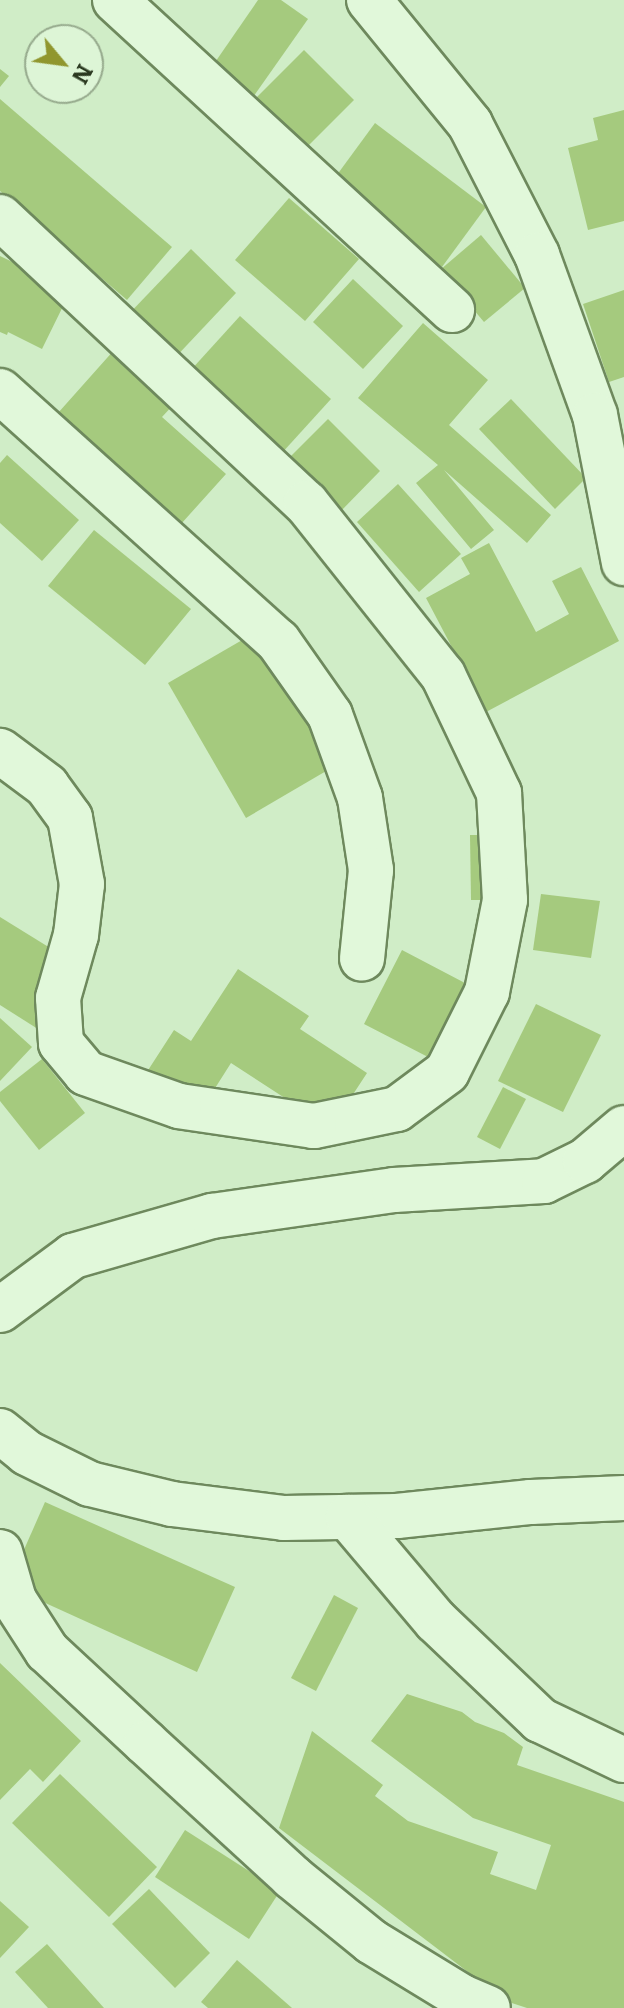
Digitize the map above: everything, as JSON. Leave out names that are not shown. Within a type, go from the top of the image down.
[{"type":"street","points":[[115,0],[452,310]]},
{"type":"street","points":[[369,0],[470,124],[537,255],[595,415],[624,563]]},
{"type":"street","points":[[0,217],[306,503],[443,675],[499,793],[505,900],[487,992],[447,1072],[397,1109],[314,1126],[179,1106],[86,1073],[61,1043],[58,998],[76,935],[82,884],[70,818],[47,786],[0,751]]},
{"type":"street","points":[[0,391],[278,641],[330,715],[360,798],[371,870],[362,959]]},
{"type":"street","points":[[0,1310],[73,1256],[212,1216],[394,1190],[544,1181],[585,1161],[624,1128]]},
{"type":"street","points":[[0,1431],[27,1453],[90,1484],[172,1504],[284,1518],[348,1517],[624,1498]]},
{"type":"street","points":[[348,1517],[436,1621],[540,1720],[624,1760]]},
{"type":"street","points":[[0,1552],[14,1600],[47,1651],[292,1877],[372,1942],[462,1997],[488,2008]]},
{"type":"building","points":[[258,0],[281,0],[308,19],[251,100],[209,71]]},
{"type":"building","points":[[304,50],[354,100],[306,148],[256,98]]},
{"type":"building","points":[[0,69],[9,76],[0,87]]},
{"type":"building","points":[[0,99],[172,247],[127,300],[0,191]]},
{"type":"building","points":[[624,110],[624,221],[588,230],[568,148],[598,140],[593,118]]},
{"type":"building","points":[[375,123],[486,207],[442,267],[331,183]]},
{"type":"building","points":[[289,198],[359,259],[305,321],[235,260]]},
{"type":"building","points":[[481,235],[525,288],[484,322],[440,270]]},
{"type":"building","points":[[191,249],[236,293],[171,362],[125,318]]},
{"type":"building","points":[[0,256],[71,290],[42,349],[8,332],[7,335],[0,332]]},
{"type":"building","points":[[353,279],[403,326],[363,369],[313,322]]},
{"type":"building","points":[[624,290],[624,377],[609,382],[583,304]]},
{"type":"building","points":[[240,316],[331,399],[281,454],[190,371]]},
{"type":"building","points":[[423,323],[488,380],[449,425],[551,515],[527,543],[444,470],[494,530],[471,549],[416,483],[438,465],[358,398]]},
{"type":"building","points":[[115,349],[175,403],[162,417],[226,474],[181,524],[58,413]]},
{"type":"building","points":[[511,399],[586,478],[555,509],[479,429]]},
{"type":"building","points":[[328,419],[380,471],[340,512],[287,460]]},
{"type":"building","points":[[7,455],[79,520],[42,561],[0,523],[0,463]]},
{"type":"building","points":[[398,484],[461,554],[419,592],[357,522]]},
{"type":"building","points":[[94,530],[191,609],[145,665],[48,586]]},
{"type":"building","points":[[489,543],[536,632],[569,614],[552,581],[581,567],[619,641],[486,712],[426,598],[470,574],[461,558]]},
{"type":"building","points":[[256,632],[333,767],[246,818],[168,683]]},
{"type":"building","points":[[470,835],[507,835],[507,900],[471,900]]},
{"type":"building","points":[[541,894],[600,901],[591,958],[533,950]]},
{"type":"building","points":[[0,917],[89,972],[49,1036],[0,1005]]},
{"type":"building","points":[[402,950],[484,993],[460,1039],[442,1030],[428,1057],[364,1024]]},
{"type":"building","points":[[238,969],[309,1016],[300,1029],[367,1073],[331,1128],[231,1063],[198,1115],[143,1078],[174,1030],[191,1041]]},
{"type":"building","points":[[536,1004],[601,1035],[563,1112],[498,1081]]},
{"type":"building","points":[[0,1018],[32,1047],[0,1081]]},
{"type":"building","points":[[42,1059],[85,1113],[39,1150],[0,1101],[0,1092]]},
{"type":"building","points":[[503,1087],[526,1099],[500,1149],[477,1137]]},
{"type":"building","points":[[45,1502],[235,1587],[197,1672],[8,1586]]},
{"type":"building","points":[[334,1595],[358,1608],[316,1691],[291,1678]]},
{"type":"building","points":[[0,1663],[81,1741],[43,1782],[30,1769],[0,1800]]},
{"type":"building","points":[[407,1694],[462,1712],[475,1722],[504,1733],[523,1747],[517,1765],[624,1802],[624,2008],[527,2008],[506,2001],[279,1828],[312,1731],[383,1785],[375,1796],[408,1821],[498,1852],[490,1874],[536,1890],[551,1845],[473,1818],[371,1741]]},
{"type":"building","points":[[60,1774],[157,1867],[109,1917],[12,1823]]},
{"type":"building","points":[[185,1830],[280,1891],[249,1939],[155,1877]]},
{"type":"building","points":[[149,1889],[210,1953],[175,1988],[112,1924]]},
{"type":"building","points":[[0,1901],[29,1927],[0,1958]]},
{"type":"building","points":[[47,1944],[104,2008],[48,2008],[15,1972]]},
{"type":"building","points":[[237,1960],[292,2008],[208,2008],[201,2002]]}]
